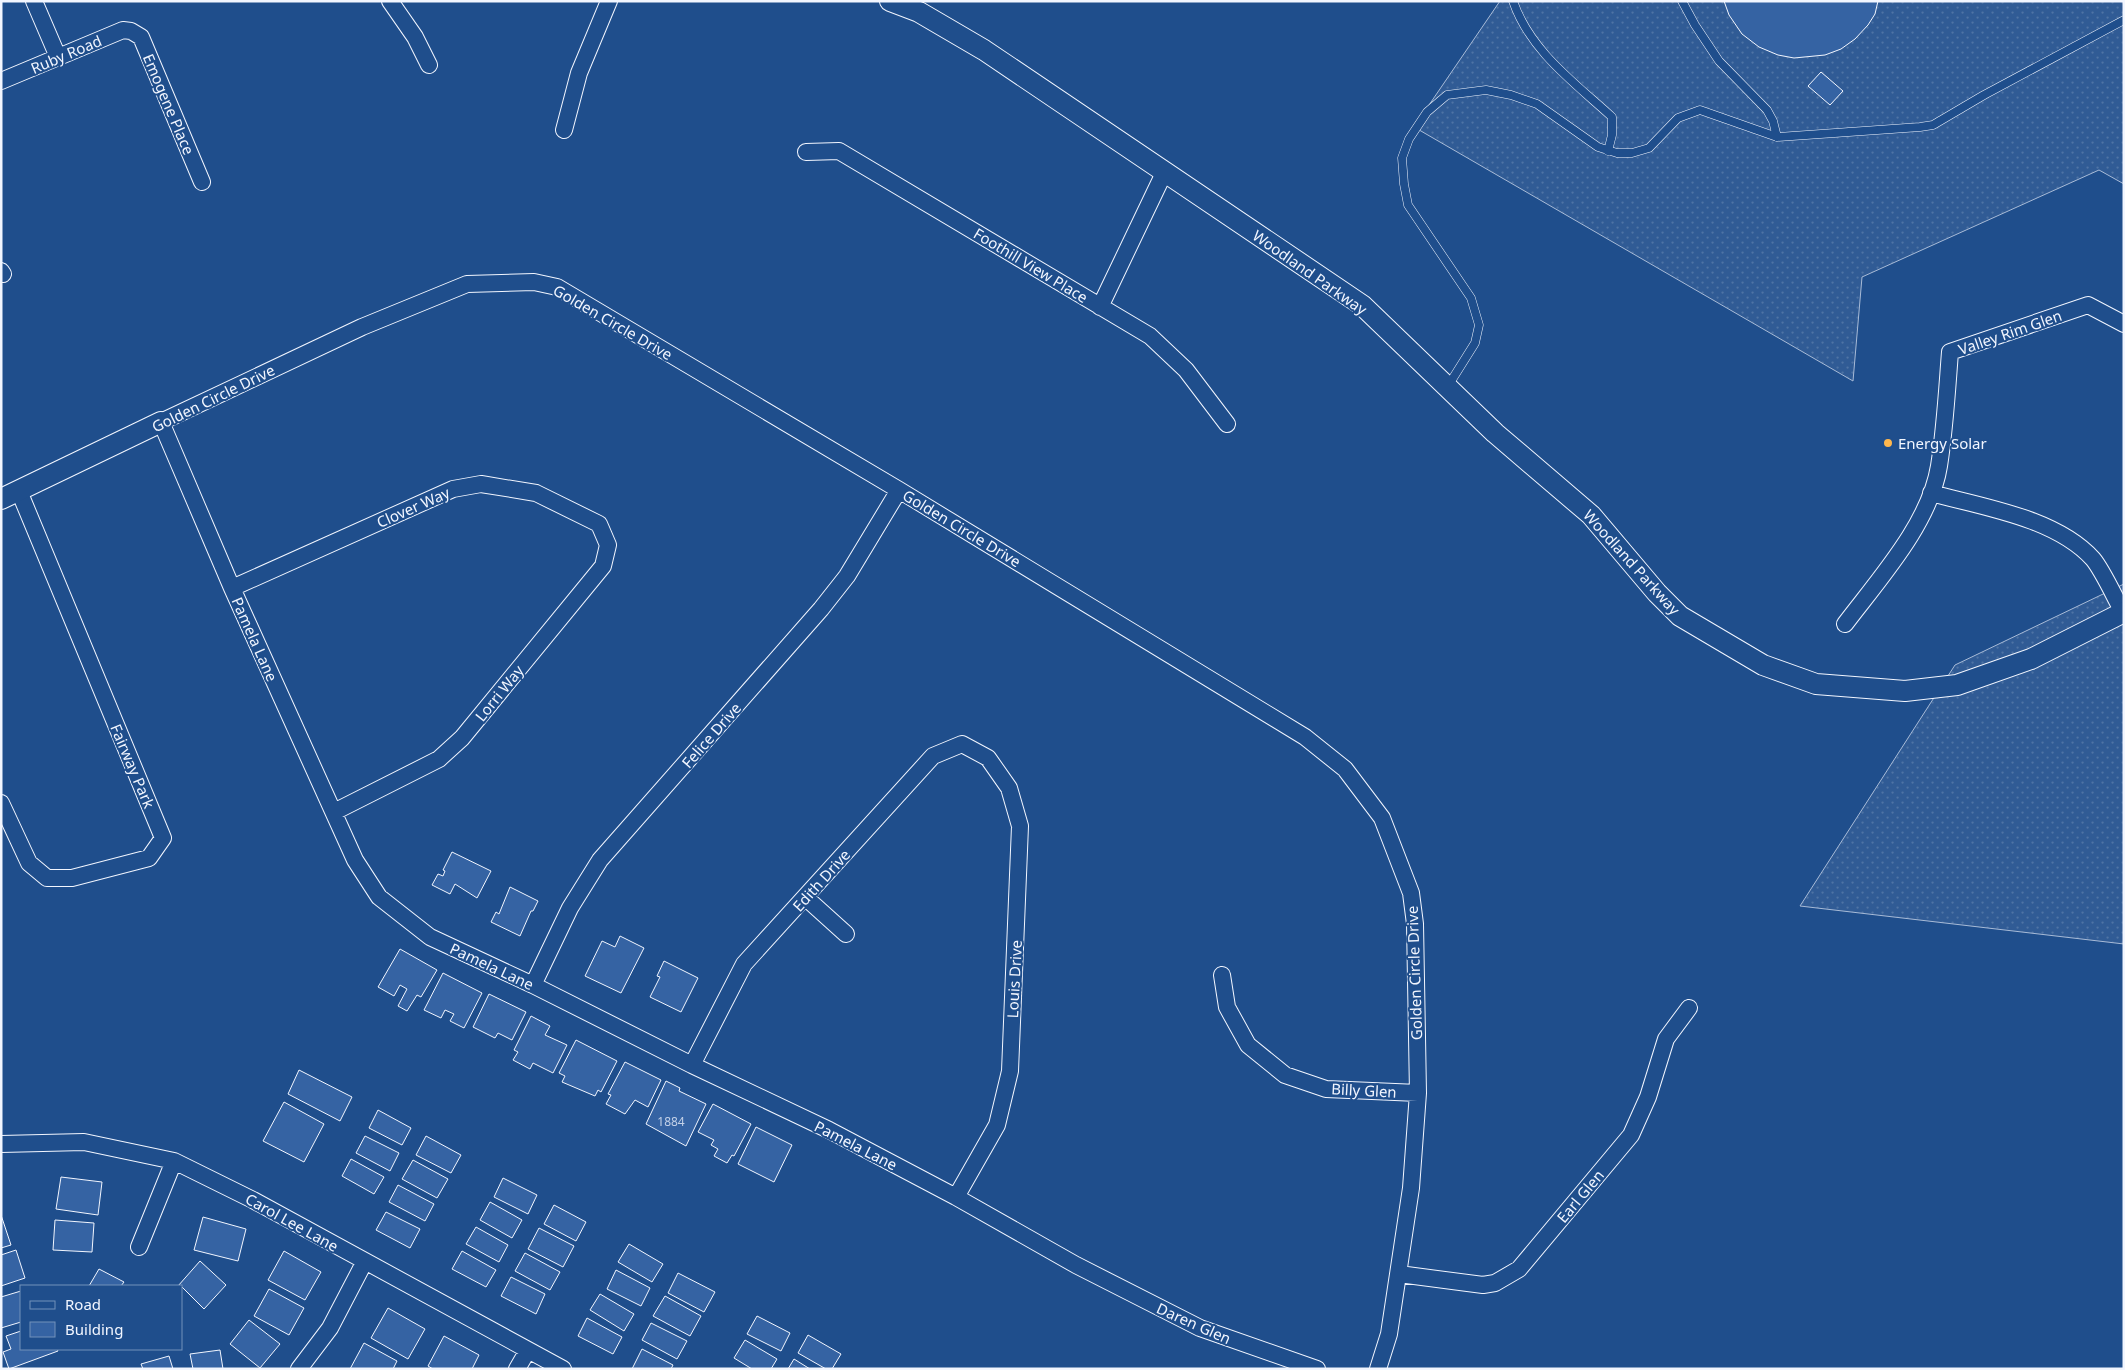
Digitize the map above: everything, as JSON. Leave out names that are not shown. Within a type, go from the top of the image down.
[{"type":"street","points":[[34,1],[58,57]]},
{"type":"street","points":[[390,1],[416,37],[429,66]]},
{"type":"street","points":[[564,130],[579,73],[609,1]]},
{"type":"street","name":"Woodland Parkway","points":[[890,1],[921,7],[1362,305],[1496,433],[1592,515],[1657,593],[1680,616],[1763,666],[1816,684],[1905,691],[1958,685],[2022,662],[2123,612]]},
{"type":"street","name":"Ruby Road","points":[[1,81],[123,30],[131,31]]},
{"type":"street","name":"Emogene Place","points":[[131,31],[141,37],[202,182]]},
{"type":"street","name":"Foothill View Place","points":[[806,152],[839,152],[1150,336],[1186,370],[1227,424]]},
{"type":"street","points":[[1100,307],[1164,173]]},
{"type":"street","name":"Golden Circle Drive","points":[[10,495],[362,326],[468,284],[534,282],[557,287],[899,490],[1305,736],[1345,770],[1382,818],[1411,892],[1415,924],[1418,1093],[1411,1188],[1389,1334],[1378,1369]]},
{"type":"street","name":"Valley Rim Glen","points":[[1845,624],[1908,541],[1931,493],[1939,467],[1950,352],[2088,305],[2124,324]]},
{"type":"street","name":"Pamela Lane","points":[[161,422],[232,588],[355,860],[379,898],[430,937],[533,985],[692,1065],[829,1130],[956,1197],[1076,1265]]},
{"type":"street","name":"Clover Way","points":[[232,588],[453,489],[481,484],[536,493],[600,524]]},
{"type":"street","name":"Felice Drive","points":[[533,985],[570,908],[600,860],[821,609],[847,576],[899,490]]},
{"type":"street","points":[[1931,493],[2040,523],[2063,534],[2093,559],[2123,612]]},
{"type":"street","name":"Fairway Park","points":[[1,803],[29,863],[47,878],[72,878],[149,858],[163,838],[10,495]]},
{"type":"street","name":"Lorri Way","points":[[334,812],[439,759],[462,738],[603,566],[608,545],[600,524]]},
{"type":"street","name":"Edith Drive","points":[[692,1065],[744,964],[933,756],[962,744],[988,758]]},
{"type":"street","name":"Louis Drive","points":[[956,1197],[997,1125],[1010,1071],[1020,826],[1009,788],[988,758]]},
{"type":"street","points":[[805,897],[846,934]]},
{"type":"street","name":"Billy Glen","points":[[1222,975],[1227,1008],[1248,1045],[1285,1075],[1326,1089],[1418,1093]]},
{"type":"street","name":"Earl Glen","points":[[1399,1274],[1483,1285],[1495,1283],[1519,1269],[1631,1135],[1648,1097],[1666,1039],[1689,1008]]},
{"type":"street","name":"Carol Lee Lane","points":[[1,1144],[84,1142],[174,1161],[253,1200],[562,1369]]},
{"type":"street","points":[[139,1247],[174,1161]]},
{"type":"street","points":[[299,1369],[330,1328],[365,1261]]},
{"type":"street","name":"Daren Glen","points":[[1076,1265],[1200,1328],[1317,1369]]},
{"type":"street","points":[[517,1369],[528,1350]]},
{"type":"lane","points":[[1513,1],[1522,23],[1557,68],[1612,117],[1612,135],[1608,151]]},
{"type":"lane","points":[[1682,1],[1695,25],[1719,61],[1767,110],[1773,121],[1777,137]]},
{"type":"lane","points":[[1448,386],[1472,350],[1479,325],[1471,298],[1408,206],[1402,158],[1409,140],[1427,112],[1447,95],[1486,90],[1536,104],[1598,147],[1617,154],[1632,153],[1649,148],[1678,118],[1700,110],[1777,137],[1933,125],[1984,95],[2124,20]]},
{"type":"shaded area","points":[[1500,1],[2124,1],[2124,184],[2099,170],[1862,277],[1853,381],[1414,127]]},
{"type":"shaded area","points":[[2124,584],[2124,944],[1800,906],[1955,665]]},
{"type":"building","points":[[1724,1],[1878,1],[1875,14],[1868,25],[1855,39],[1841,49],[1825,55],[1794,58],[1778,55],[1759,47],[1742,34],[1729,15]]},
{"type":"building","points":[[1821,72],[1843,91],[1830,105],[1808,86]]},
{"type":"building","points":[[452,852],[491,871],[477,898],[455,884],[450,894],[432,885],[438,874],[443,876],[445,871],[443,870]]},
{"type":"building","points":[[510,887],[538,901],[533,911],[531,911],[520,936],[491,922],[496,912],[499,914]]},
{"type":"building","points":[[620,936],[644,948],[621,993],[585,976],[602,941],[615,947]]},
{"type":"building","points":[[400,949],[437,970],[421,997],[417,995],[407,1011],[398,1006],[407,989],[400,985],[394,996],[378,987]]},
{"type":"building","points":[[664,961],[698,978],[681,1012],[650,997],[660,977],[657,976]]},
{"type":"building","points":[[443,973],[482,993],[464,1028],[450,1021],[454,1014],[445,1010],[441,1018],[424,1010]]},
{"type":"building","points":[[489,994],[526,1012],[512,1040],[498,1033],[495,1038],[473,1027]]},
{"type":"building","points":[[531,1016],[550,1026],[545,1035],[567,1045],[553,1073],[533,1063],[530,1069],[513,1060],[518,1052],[514,1050]]},
{"type":"building","points":[[576,1040],[617,1061],[601,1092],[598,1090],[595,1096],[562,1082],[565,1076],[559,1073]]},
{"type":"building","points":[[625,1062],[661,1080],[648,1107],[635,1100],[625,1114],[606,1104],[611,1095],[608,1094]]},
{"type":"building","points":[[299,1070],[352,1097],[340,1121],[288,1094]]},
{"type":"building","points":[[666,1081],[680,1088],[679,1091],[706,1104],[686,1146],[646,1124]]},
{"type":"building","points":[[284,1102],[324,1124],[304,1162],[263,1141]]},
{"type":"building","points":[[713,1104],[751,1124],[734,1156],[732,1155],[727,1163],[714,1156],[718,1149],[711,1145],[714,1140],[698,1132]]},
{"type":"building","points":[[378,1110],[411,1128],[402,1145],[369,1128]]},
{"type":"building","points":[[756,1127],[792,1145],[774,1182],[738,1164]]},
{"type":"building","points":[[365,1136],[399,1153],[390,1171],[356,1153]]},
{"type":"building","points":[[426,1136],[461,1155],[451,1173],[416,1155]]},
{"type":"building","points":[[351,1159],[384,1177],[374,1194],[342,1176]]},
{"type":"building","points":[[413,1160],[448,1179],[437,1198],[402,1179]]},
{"type":"building","points":[[61,1177],[102,1182],[98,1215],[56,1209]]},
{"type":"building","points":[[503,1178],[537,1195],[528,1214],[494,1197]]},
{"type":"building","points":[[398,1185],[434,1204],[425,1221],[389,1202]]},
{"type":"building","points":[[490,1202],[522,1220],[512,1238],[480,1220]]},
{"type":"building","points":[[554,1205],[586,1222],[576,1241],[544,1224]]},
{"type":"building","points":[[386,1212],[420,1229],[410,1248],[376,1230]]},
{"type":"building","points":[[1,1215],[11,1245],[1,1248]]},
{"type":"building","points":[[203,1217],[246,1229],[238,1261],[194,1250]]},
{"type":"building","points":[[55,1220],[94,1223],[92,1252],[53,1250]]},
{"type":"building","points":[[476,1227],[508,1245],[499,1262],[466,1244]]},
{"type":"building","points":[[539,1228],[574,1246],[563,1267],[528,1249]]},
{"type":"building","points":[[629,1244],[663,1264],[652,1282],[618,1262]]},
{"type":"building","points":[[16,1250],[25,1278],[1,1286],[1,1255]]},
{"type":"building","points":[[284,1251],[321,1272],[305,1300],[268,1280]]},
{"type":"building","points":[[462,1251],[496,1270],[486,1287],[452,1269]]},
{"type":"building","points":[[525,1253],[560,1272],[550,1290],[515,1271]]},
{"type":"building","points":[[200,1261],[226,1285],[204,1309],[182,1285],[179,1285]]},
{"type":"building","points":[[99,1269],[124,1282],[122,1285],[90,1285]]},
{"type":"building","points":[[616,1270],[650,1288],[641,1306],[607,1289]]},
{"type":"building","points":[[678,1273],[715,1292],[704,1312],[668,1293]]},
{"type":"building","points":[[511,1277],[545,1294],[536,1314],[501,1296]]},
{"type":"building","points":[[269,1289],[304,1308],[289,1335],[254,1316]]},
{"type":"building","points":[[20,1291],[20,1322],[1,1328],[1,1297]]},
{"type":"building","points":[[600,1294],[634,1314],[624,1331],[590,1310]]},
{"type":"building","points":[[665,1296],[701,1316],[690,1336],[653,1316]]},
{"type":"building","points":[[388,1308],[425,1329],[408,1359],[371,1338]]},
{"type":"building","points":[[757,1316],[790,1333],[781,1351],[747,1334]]},
{"type":"building","points":[[587,1318],[622,1337],[613,1354],[578,1336]]},
{"type":"building","points":[[249,1320],[280,1344],[260,1368],[230,1344]]},
{"type":"building","points":[[651,1323],[687,1341],[677,1359],[642,1340]]},
{"type":"building","points":[[20,1331],[20,1350],[58,1351],[9,1369],[3,1352],[11,1349],[6,1336]]},
{"type":"building","points":[[808,1335],[841,1354],[832,1369],[826,1369],[798,1353]]},
{"type":"building","points":[[444,1336],[479,1355],[472,1369],[433,1369],[428,1366]]},
{"type":"building","points":[[745,1340],[777,1359],[771,1369],[752,1369],[734,1358]]},
{"type":"building","points":[[364,1343],[397,1361],[393,1369],[350,1369]]},
{"type":"building","points":[[642,1349],[673,1365],[671,1369],[632,1369]]},
{"type":"building","points":[[220,1350],[223,1369],[193,1369],[190,1354]]},
{"type":"building","points":[[169,1356],[173,1369],[143,1369],[141,1364]]},
{"type":"building","points":[[794,1359],[810,1369],[788,1369]]},
{"type":"place","name":"Energy Solar","points":[[1888,443]]}]
